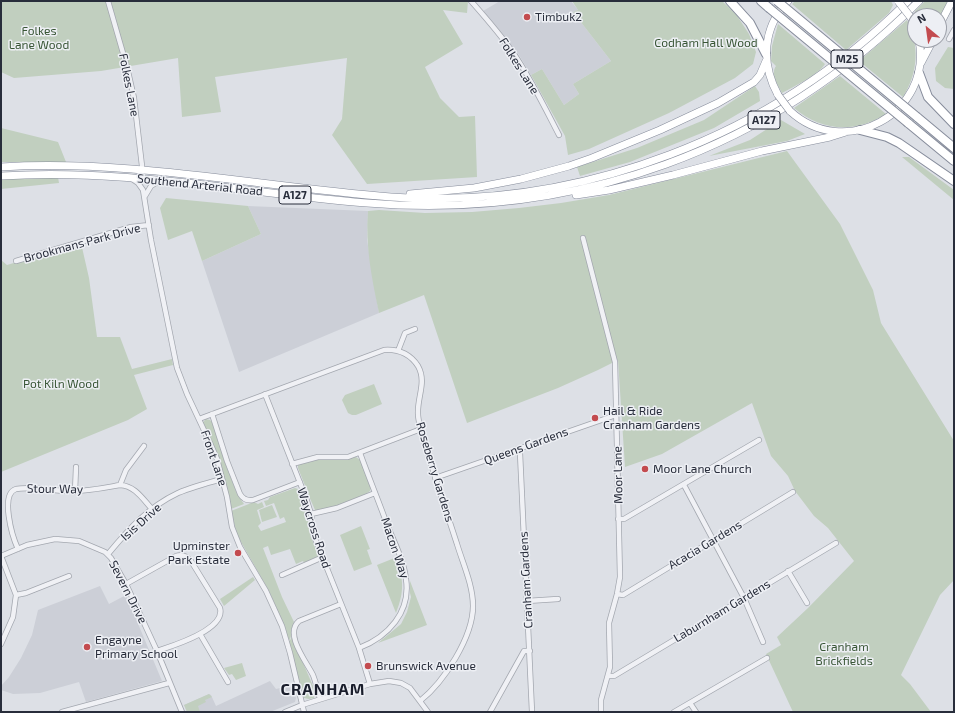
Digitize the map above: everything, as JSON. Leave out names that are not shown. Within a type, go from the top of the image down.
[{"type":"highway","points":[[730,1],[750,23],[766,58],[770,79],[778,95],[790,111],[801,120],[815,127],[846,132]]},
{"type":"highway","name":"M25","points":[[761,1],[954,161]]},
{"type":"highway","name":"M25","points":[[777,1],[954,148]]},
{"type":"highway","points":[[366,195],[427,193],[474,188],[522,179],[569,166],[680,122],[747,87],[756,80],[766,58],[769,35],[774,20],[788,1]]},
{"type":"highway","points":[[898,1],[907,13]]},
{"type":"highway","name":"Southend Arterial Road","points":[[1,167],[66,166],[141,170],[366,195],[434,198],[477,197],[522,192],[587,180],[651,162],[732,128],[790,95],[851,52],[879,29],[908,1]]},
{"type":"highway","name":"Southend Arterial Road","points":[[1,176],[58,175],[125,177],[365,203],[434,206],[500,203],[567,193],[633,176],[695,154],[756,124],[815,88],[867,49],[919,1]]},
{"type":"highway","points":[[947,11],[952,1]]},
{"type":"highway","points":[[920,48],[921,64]]},
{"type":"highway","points":[[434,206],[478,207],[523,204],[609,190],[673,176],[762,151],[860,130],[882,121],[896,111],[911,91],[919,73],[921,64],[929,48]]},
{"type":"highway","points":[[919,73],[928,97],[954,124]]},
{"type":"highway","points":[[860,130],[887,137],[899,143],[954,181]]},
{"type":"street","name":"Folkes Lane","points":[[108,1],[127,67],[134,98],[142,166],[141,170]]},
{"type":"street","name":"Folkes Lane","points":[[471,1],[494,27],[514,55],[533,86],[559,135]]},
{"type":"street","points":[[949,39],[954,30]]},
{"type":"street","name":"Front Lane","points":[[125,177],[133,180],[142,187],[177,368],[187,394],[210,443],[222,479],[232,527],[240,547],[266,591],[282,626],[304,712]]},
{"type":"street","points":[[144,197],[150,186],[162,181]]},
{"type":"street","name":"Brookmans Park Drive","points":[[16,261],[131,227],[149,225]]},
{"type":"street","name":"Moor Lane","points":[[583,238],[615,362],[620,577],[609,623],[611,658],[608,676],[601,700],[601,712]]},
{"type":"street","points":[[199,419],[384,350],[398,351],[405,333],[415,329]]},
{"type":"street","name":"Roseberry Gardens","points":[[398,351],[406,354],[412,359],[421,373],[422,385],[418,413],[421,429],[435,478],[469,582],[473,609],[471,624],[464,643],[432,691],[420,701]]},
{"type":"street","name":"Waycross Road","points":[[265,394],[300,482],[311,514],[314,536],[359,648],[370,684]]},
{"type":"street","points":[[212,414],[227,461],[243,498],[247,500],[254,500],[300,482]]},
{"type":"street","name":"Queens Gardens","points":[[435,478],[616,415]]},
{"type":"street","points":[[292,464],[310,458],[340,458],[360,453],[421,429]]},
{"type":"street","points":[[618,519],[624,519],[759,440]]},
{"type":"street","points":[[144,446],[126,470],[120,485],[135,490],[152,509]]},
{"type":"street","name":"Cranham Gardens","points":[[519,448],[532,712]]},
{"type":"street","name":"Macon Way","points":[[359,648],[384,634],[398,619],[404,605],[407,587],[403,564],[360,453]]},
{"type":"street","points":[[75,492],[76,467]]},
{"type":"street","name":"Isis Drive","points":[[108,554],[128,531],[152,509],[181,492],[222,479]]},
{"type":"street","points":[[684,484],[744,598],[763,642]]},
{"type":"street","name":"Stour Way","points":[[18,549],[10,530],[3,503],[10,491],[18,488],[75,492],[120,485]]},
{"type":"street","name":"Acacia Gardens","points":[[617,594],[622,595],[793,492]]},
{"type":"street","points":[[311,514],[337,508],[375,493]]},
{"type":"street","name":"Severn Drive","points":[[1,556],[27,545],[48,540],[64,539],[84,543],[108,554],[126,584],[157,651],[182,712]]},
{"type":"street","name":"Laburnham Gardens","points":[[608,676],[614,676],[836,543]]},
{"type":"street","points":[[126,584],[176,556],[182,555],[188,558],[220,608],[221,612],[219,620],[200,634],[174,646],[157,651]]},
{"type":"street","points":[[1,556],[16,595],[13,617],[1,644]]},
{"type":"street","points":[[282,575],[322,557]]},
{"type":"street","points":[[788,571],[807,603]]},
{"type":"street","points":[[16,595],[26,593],[69,576]]},
{"type":"street","points":[[527,600],[558,599]]},
{"type":"street","points":[[320,699],[313,675],[304,660],[295,638],[294,629],[296,624],[300,621],[341,604]]},
{"type":"street","points":[[200,634],[228,682]]},
{"type":"street","points":[[490,712],[524,651],[530,651]]},
{"type":"street","points":[[674,712],[767,658]]},
{"type":"street","points":[[285,712],[320,699],[383,681],[400,683],[410,688],[428,712]]},
{"type":"street","points":[[62,712],[169,683]]},
{"type":"street","points":[[690,703],[696,712]]},
{"type":"shaded area","points":[[500,1],[571,1],[578,10],[573,12],[611,61],[573,84],[579,94],[564,105],[542,69],[531,75],[519,55],[483,11]]},
{"type":"shaded area","points":[[248,206],[368,211],[367,240],[379,313],[239,372],[202,261],[261,234]]},
{"type":"shaded area","name":"Engayne Primary School","points":[[100,586],[109,604],[126,595],[162,681],[86,702],[79,682],[40,693],[13,694],[1,690],[1,686],[9,677],[21,658],[32,635],[38,610]]},
{"type":"shaded area","points":[[270,681],[276,689],[293,685],[296,698],[295,702],[270,712],[187,712],[184,705],[209,694],[211,695],[216,706]]},
{"type":"green space","name":"Folkes Lane Wood","points":[[1,1],[468,1],[467,13],[443,10],[463,44],[425,67],[440,98],[459,117],[475,116],[477,177],[367,184],[332,135],[342,119],[347,58],[215,77],[221,112],[182,117],[178,58],[101,71],[14,78],[1,72]]},
{"type":"green space","name":"Codham Hall Wood","points":[[572,1],[722,1],[736,14],[749,34],[756,52],[753,64],[735,78],[669,113],[589,149],[568,155],[565,136],[531,75],[542,69],[564,105],[579,94],[573,84],[611,61],[573,12],[578,10]]},
{"type":"green space","points":[[795,1],[891,1],[893,5],[889,13],[846,50],[792,4]]},
{"type":"green space","points":[[925,1],[948,1],[944,8],[918,8]]},
{"type":"green space","points":[[907,20],[907,48],[915,48],[916,59],[912,78],[903,97],[859,61]]},
{"type":"green space","points":[[778,24],[825,64],[817,72],[782,93],[774,76],[774,69],[776,66],[771,61],[772,46]]},
{"type":"green space","points":[[948,47],[954,48],[954,89],[945,88],[936,81],[935,68]]},
{"type":"green space","points":[[840,76],[886,114],[863,124],[851,127],[839,127],[816,122],[794,108]]},
{"type":"green space","points":[[755,86],[759,92],[760,101],[714,128],[630,162],[580,176],[577,167],[637,148],[704,120]]},
{"type":"green space","points":[[781,120],[805,134],[787,141],[709,156],[750,140]]},
{"type":"green space","points":[[1,128],[58,142],[66,162],[1,162]]},
{"type":"green space","name":"Cranham Brickfields","points":[[787,151],[840,224],[873,290],[881,323],[954,441],[954,580],[940,595],[901,675],[910,684],[931,712],[793,712],[766,654],[781,645],[777,637],[854,561],[828,528],[814,516],[795,491],[788,476],[771,456],[752,403],[662,454],[625,467],[618,360],[558,388],[467,423],[424,295],[379,313],[368,250],[368,211],[379,210],[425,213],[472,212],[561,203],[609,195]]},
{"type":"green space","points":[[902,157],[909,157],[954,190],[954,200]]},
{"type":"green space","points":[[58,177],[59,183],[1,189],[1,179]]},
{"type":"green space","points":[[166,198],[248,206],[261,234],[202,261],[192,231],[168,240],[160,208]]},
{"type":"green space","name":"Pot Kiln Wood","points":[[81,243],[89,278],[97,337],[120,337],[132,369],[172,359],[173,365],[134,375],[147,409],[128,420],[1,472],[1,260],[7,265]]},
{"type":"green space","points":[[374,384],[382,404],[356,415],[348,413],[342,400],[345,395]]},
{"type":"green space","points":[[206,419],[212,422],[237,494],[244,504],[231,509],[219,460],[203,424]]},
{"type":"green space","points":[[356,457],[360,460],[371,487],[370,491],[344,504],[328,509],[315,510],[298,468],[298,464],[318,459],[341,460]]},
{"type":"green space","points":[[295,488],[298,489],[307,513],[310,534],[318,558],[305,564],[303,561],[296,564],[290,549],[271,555],[268,546],[263,548],[282,597],[294,622],[289,641],[284,625],[269,591],[237,535],[231,511],[254,502],[258,504],[262,502],[264,507],[257,510],[261,523],[258,526],[261,531],[286,522],[284,517],[280,519],[274,503],[266,506],[264,501],[268,500],[270,497]]},
{"type":"green space","points":[[272,505],[277,517],[262,522],[259,510]]},
{"type":"green space","points":[[361,526],[370,549],[367,550],[372,564],[354,571],[340,535]]},
{"type":"green space","points":[[397,557],[401,572],[402,591],[396,613],[377,565]]},
{"type":"green space","points":[[253,577],[255,580],[224,606],[220,599]]},
{"type":"green space","points":[[410,581],[427,625],[378,643],[401,624],[407,612],[411,597]]},
{"type":"green space","points":[[292,637],[316,693],[314,698],[304,698],[301,692],[289,642]]},
{"type":"green space","points":[[242,663],[246,676],[236,680],[232,674],[229,675],[224,668]]},
{"type":"green space","points":[[209,694],[212,697],[205,700],[206,702],[198,706],[200,712],[187,712],[184,705]]},
{"type":"place","name":"Timbuk2","points":[[527,17]]},
{"type":"place","name":"Hail & Ride Cranham Gardens","points":[[595,418]]},
{"type":"place","name":"Moor Lane Church","points":[[645,469]]},
{"type":"place","name":"Upminster Park Estate","points":[[238,553]]},
{"type":"place","name":"Engayne Primary School","points":[[87,647]]},
{"type":"place","name":"Brunswick Avenue","points":[[368,666]]},
{"type":"district","name":"CRANHAM","points":[[323,690]]}]
